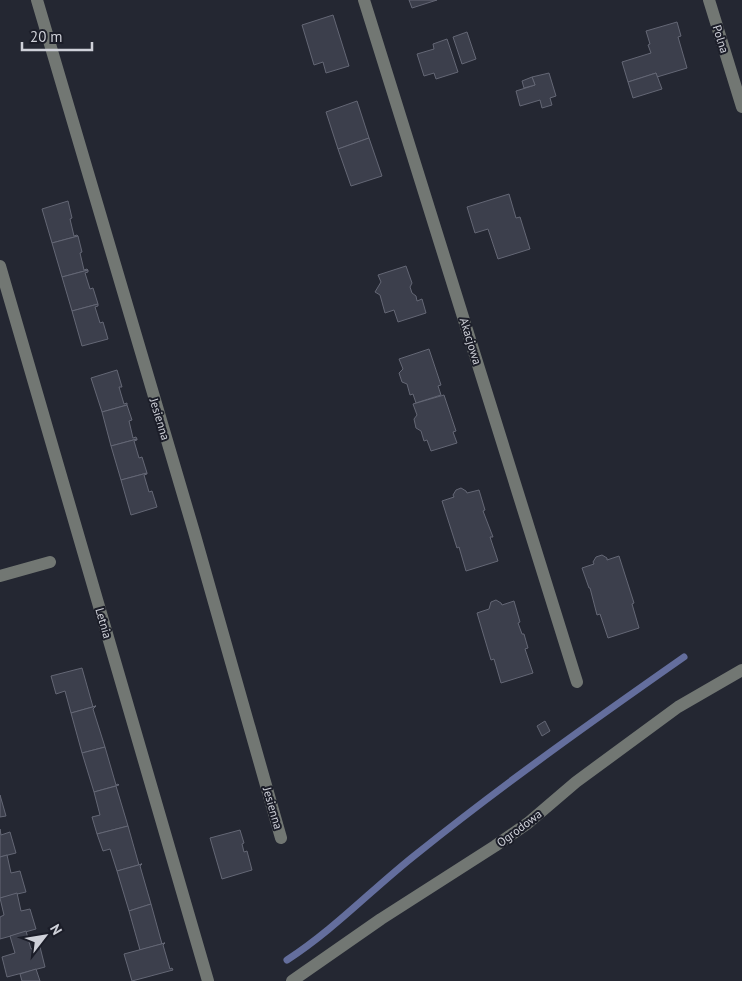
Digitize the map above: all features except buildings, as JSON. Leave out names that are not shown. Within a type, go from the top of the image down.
[{"type":"street","name":"Jesienna","points":[[37,0],[282,838]]},
{"type":"street","name":"Akacjowa","points":[[364,0],[577,682]]},
{"type":"street","name":"Polna","points":[[709,0],[742,107]]},
{"type":"street","name":"Letnia","points":[[0,266],[208,981]]},
{"type":"street","points":[[0,576],[50,562]]},
{"type":"street","name":"Ogrodowa","points":[[292,981],[381,919],[487,852],[528,823],[576,782],[678,707],[742,670]]},
{"type":"waterway","points":[[287,960],[322,935],[402,865],[451,826],[583,728],[684,657]]}]
